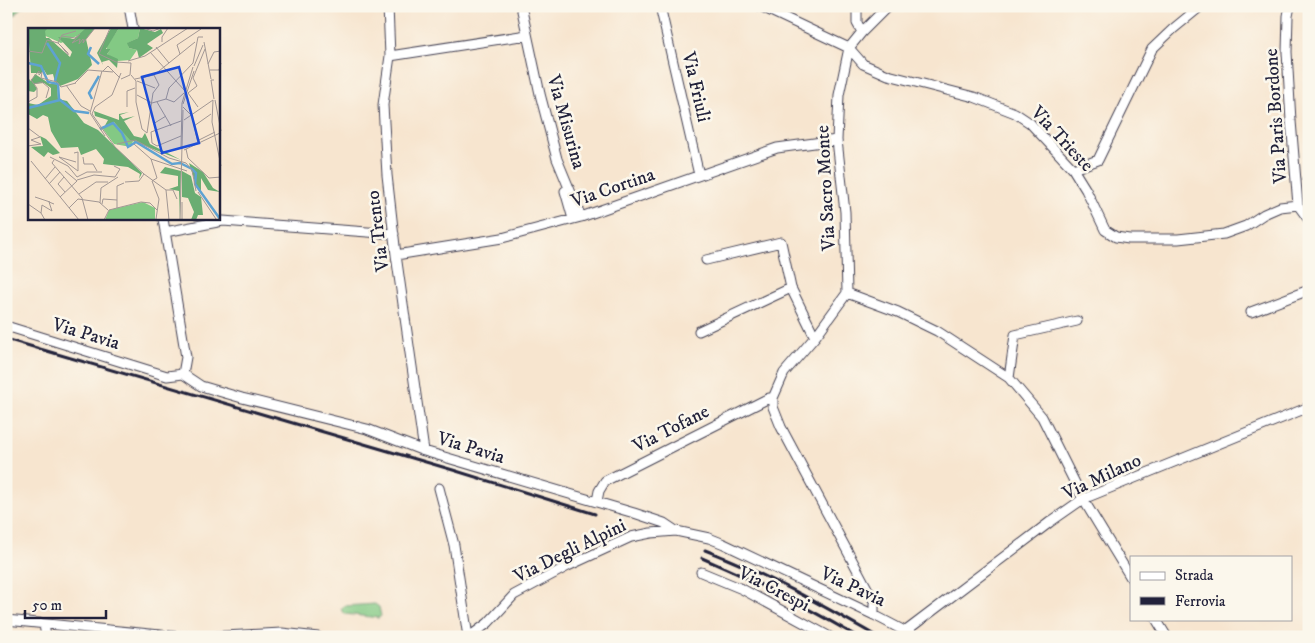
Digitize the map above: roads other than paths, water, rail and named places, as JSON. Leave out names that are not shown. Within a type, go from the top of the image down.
[{"type":"street","points":[[130,6],[133,28]]},
{"type":"street","name":"Via Trento","points":[[388,6],[390,56],[383,105],[387,175],[396,255],[424,451]]},
{"type":"street","name":"Via Misurina","points":[[521,6],[540,94],[557,159],[577,218]]},
{"type":"street","name":"Via Friuli","points":[[660,6],[699,175]]},
{"type":"street","name":"Via Trieste","points":[[760,6],[849,48],[864,64],[888,75],[974,98],[1015,113],[1030,123],[1073,169],[1086,190],[1105,230],[1116,237],[1128,239],[1178,239],[1224,234],[1246,226],[1264,214],[1280,207],[1298,205]]},
{"type":"street","points":[[857,6],[857,23],[862,32]]},
{"type":"street","name":"Via Sacro Monte","points":[[847,293],[846,212],[837,140],[839,95],[849,48],[888,6]]},
{"type":"street","points":[[1073,169],[1098,160],[1152,50],[1173,28],[1202,6]]},
{"type":"street","name":"Via Paris Bordone","points":[[1289,11],[1288,82],[1298,205],[1309,220]]},
{"type":"street","points":[[390,56],[527,34]]},
{"type":"street","name":"Via Cortina","points":[[396,255],[502,238],[577,218],[777,148],[837,140]]},
{"type":"street","points":[[163,220],[186,357],[183,374]]},
{"type":"street","points":[[165,232],[223,221],[394,234]]},
{"type":"street","points":[[706,260],[781,242],[791,288],[815,337]]},
{"type":"street","points":[[699,331],[791,288]]},
{"type":"street","points":[[1251,312],[1309,290]]},
{"type":"street","points":[[874,614],[874,601],[781,427],[773,407],[773,398],[784,373],[815,337],[847,293],[898,312],[937,331],[1009,378],[1042,417],[1083,499],[1130,576]]},
{"type":"street","points":[[1009,378],[1015,335],[1077,321]]},
{"type":"street","name":"Via Pavia","points":[[6,326],[167,376],[183,374],[201,386],[242,398],[367,429],[424,451],[597,501],[664,523],[676,531],[709,538],[874,614],[916,637]]},
{"type":"street","name":"Via Tofane","points":[[597,501],[599,491],[605,481],[769,398],[773,398]]},
{"type":"street","name":"Via Milano","points":[[906,631],[1083,499],[1309,407]]},
{"type":"street","points":[[439,488],[454,545],[468,637]]},
{"type":"street","name":"Via Degli Alpini","points":[[468,637],[488,622],[514,595],[568,566],[631,537],[676,531]]},
{"type":"street","name":"Via Crespi","points":[[701,572],[742,589],[830,637]]},
{"type":"street","points":[[6,620],[181,637]]},
{"type":"street","points":[[1157,620],[1167,637]]},
{"type":"street","points":[[44,624],[46,637]]},
{"type":"street","points":[[205,637],[282,633],[318,637]]},
{"type":"railway","points":[[6,339],[453,470],[595,514]]},
{"type":"railway","points":[[705,550],[771,579],[878,637]]},
{"type":"railway","points":[[702,558],[781,595],[858,637]]}]
